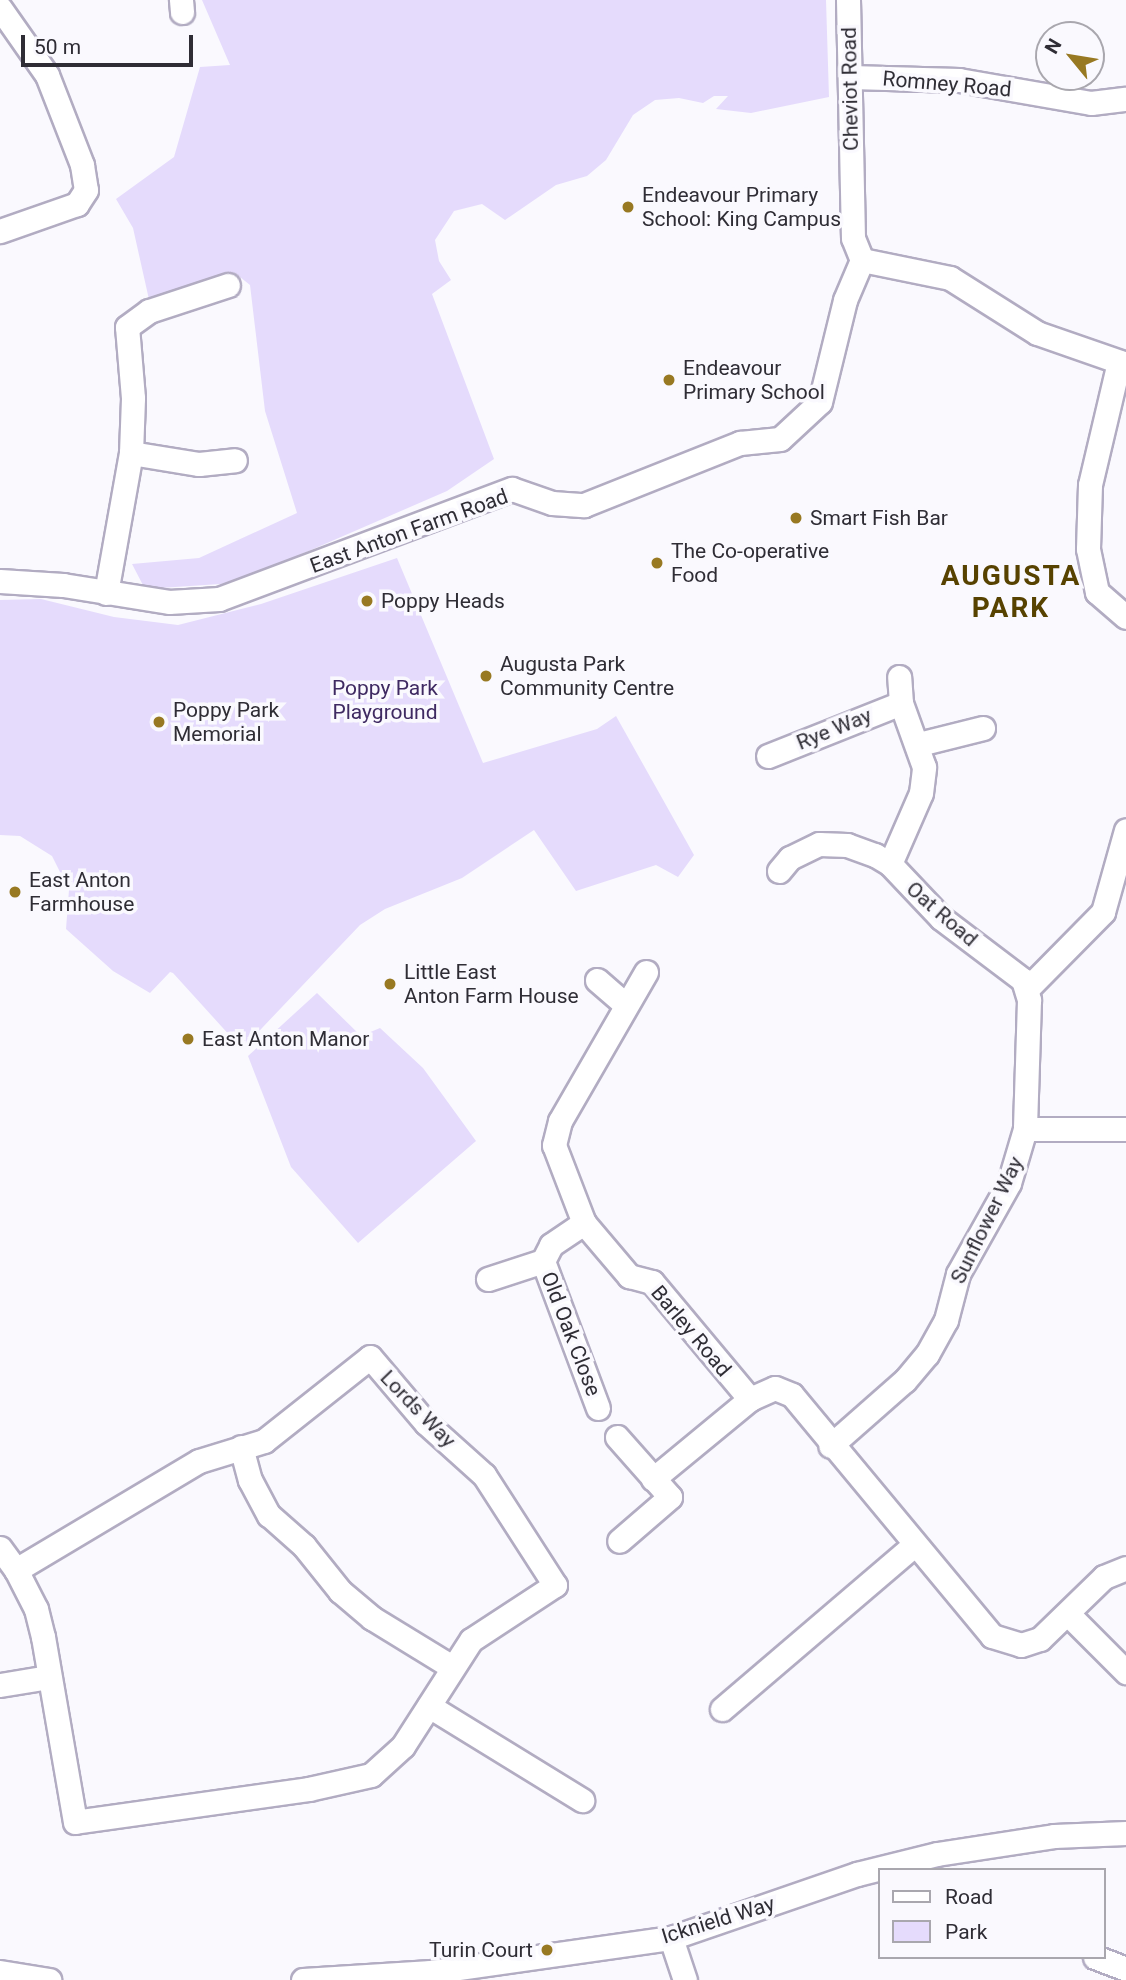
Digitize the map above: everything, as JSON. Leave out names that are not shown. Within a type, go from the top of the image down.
[{"type":"street","name":"Cheviot Road","points":[[848,0],[853,238],[862,260]]},
{"type":"street","points":[[0,8],[47,75],[82,165],[86,190],[77,204],[0,231]]},
{"type":"street","name":"Romney Road","points":[[850,77],[959,80],[1091,103],[1126,99]]},
{"type":"street","points":[[862,260],[950,278],[1037,333],[1122,363],[1090,485],[1088,549],[1097,592],[1126,617]]},
{"type":"street","name":"East Anton Farm Road","points":[[0,581],[169,603],[219,599],[512,489],[552,503],[584,505],[740,443],[780,439],[820,402],[845,300],[862,260]]},
{"type":"street","points":[[106,593],[131,453],[133,398],[127,327],[149,311],[228,285]]},
{"type":"street","points":[[131,453],[199,464],[235,460]]},
{"type":"street","points":[[890,864],[921,793],[924,767],[919,744],[901,702],[899,677]]},
{"type":"street","name":"Rye Way","points":[[768,756],[901,702]]},
{"type":"street","points":[[919,744],[984,728]]},
{"type":"street","points":[[1028,988],[1118,899],[1126,830]]},
{"type":"street","name":"Oat Road","points":[[779,871],[790,858],[819,844],[862,848],[890,864],[921,901],[1028,988]]},
{"type":"street","name":"Barley Road","points":[[646,972],[560,1121],[554,1145],[584,1223],[629,1276],[652,1282],[750,1399]]},
{"type":"street","points":[[597,980],[626,1005]]},
{"type":"street","name":"Sunflower Way","points":[[830,1446],[904,1381],[936,1340],[958,1273],[1016,1166],[1025,1129],[1028,988]]},
{"type":"street","points":[[1025,1129],[1126,1129]]},
{"type":"street","name":"Old Oak Close","points":[[488,1279],[543,1261],[551,1245],[584,1223]]},
{"type":"street","name":"Old Oak Close","points":[[543,1261],[598,1408]]},
{"type":"street","name":"Lords Way","points":[[0,1548],[16,1570],[36,1609],[75,1822],[360,1779],[383,1766],[403,1746],[452,1667],[484,1630],[555,1586],[484,1475],[426,1423],[370,1357],[264,1441],[199,1461],[16,1570]]},
{"type":"street","points":[[653,1479],[750,1399],[775,1388],[792,1395],[830,1446],[981,1625],[1003,1642],[1029,1644],[1069,1615],[1104,1577],[1126,1567]]},
{"type":"street","points":[[617,1437],[670,1497],[619,1541]]},
{"type":"street","points":[[241,1447],[250,1480],[269,1515],[304,1546],[340,1591],[372,1618],[452,1667]]},
{"type":"street","points":[[722,1709],[914,1545]]},
{"type":"street","points":[[1069,1615],[1126,1672]]},
{"type":"street","points":[[0,1685],[49,1677]]},
{"type":"street","points":[[429,1706],[582,1800]]},
{"type":"street","name":"Icknield Way","points":[[881,1868],[978,1845],[1126,1833]]},
{"type":"street","name":"Icknield Way","points":[[303,1980],[432,1976],[671,1938],[878,1869]]},
{"type":"street","points":[[671,1938],[685,1980]]},
{"type":"street","points":[[1100,1959],[1126,1969]]},
{"type":"street","points":[[0,1972],[49,1980]]},
{"type":"green space","points":[[202,0],[826,0],[829,97],[751,113],[716,109],[728,96],[714,96],[703,103],[679,98],[655,100],[633,115],[606,160],[587,176],[556,185],[505,220],[482,204],[454,211],[435,240],[439,261],[451,280],[432,294],[494,459],[447,491],[235,583],[145,589],[132,564],[199,558],[297,513],[265,411],[250,285],[235,273],[150,304],[133,228],[116,199],[174,157],[200,67],[230,65]]},
{"type":"green space","name":"Poppy Park Playground","points":[[397,558],[483,763],[597,729],[616,716],[694,855],[678,877],[656,865],[576,891],[534,830],[462,878],[385,909],[360,925],[242,1049],[173,973],[170,972],[150,993],[113,971],[66,929],[69,890],[52,856],[20,836],[0,835],[0,600],[41,599],[114,617],[178,625],[261,604]]},
{"type":"green space","points":[[317,993],[361,1036],[380,1028],[423,1068],[476,1141],[358,1243],[291,1167],[248,1056]]},
{"type":"place","name":"Endeavour Primary School: King Campus","points":[[628,207]]},
{"type":"place","name":"Endeavour Primary School","points":[[669,380]]},
{"type":"place","name":"Smart Fish Bar","points":[[796,518]]},
{"type":"place","name":"The Co-operative Food","points":[[657,563]]},
{"type":"place","name":"Poppy Heads","points":[[367,601]]},
{"type":"place","name":"Augusta Park Community Centre","points":[[486,676]]},
{"type":"place","name":"Poppy Park Memorial","points":[[159,722]]},
{"type":"place","name":"East Anton Farmhouse","points":[[15,892]]},
{"type":"place","name":"Little East Anton Farm House","points":[[390,984]]},
{"type":"place","name":"East Anton Manor","points":[[188,1039]]},
{"type":"place","name":"Turin Court","points":[[547,1950]]},
{"type":"district","name":"AUGUSTA PARK","points":[[1011,592]]}]
